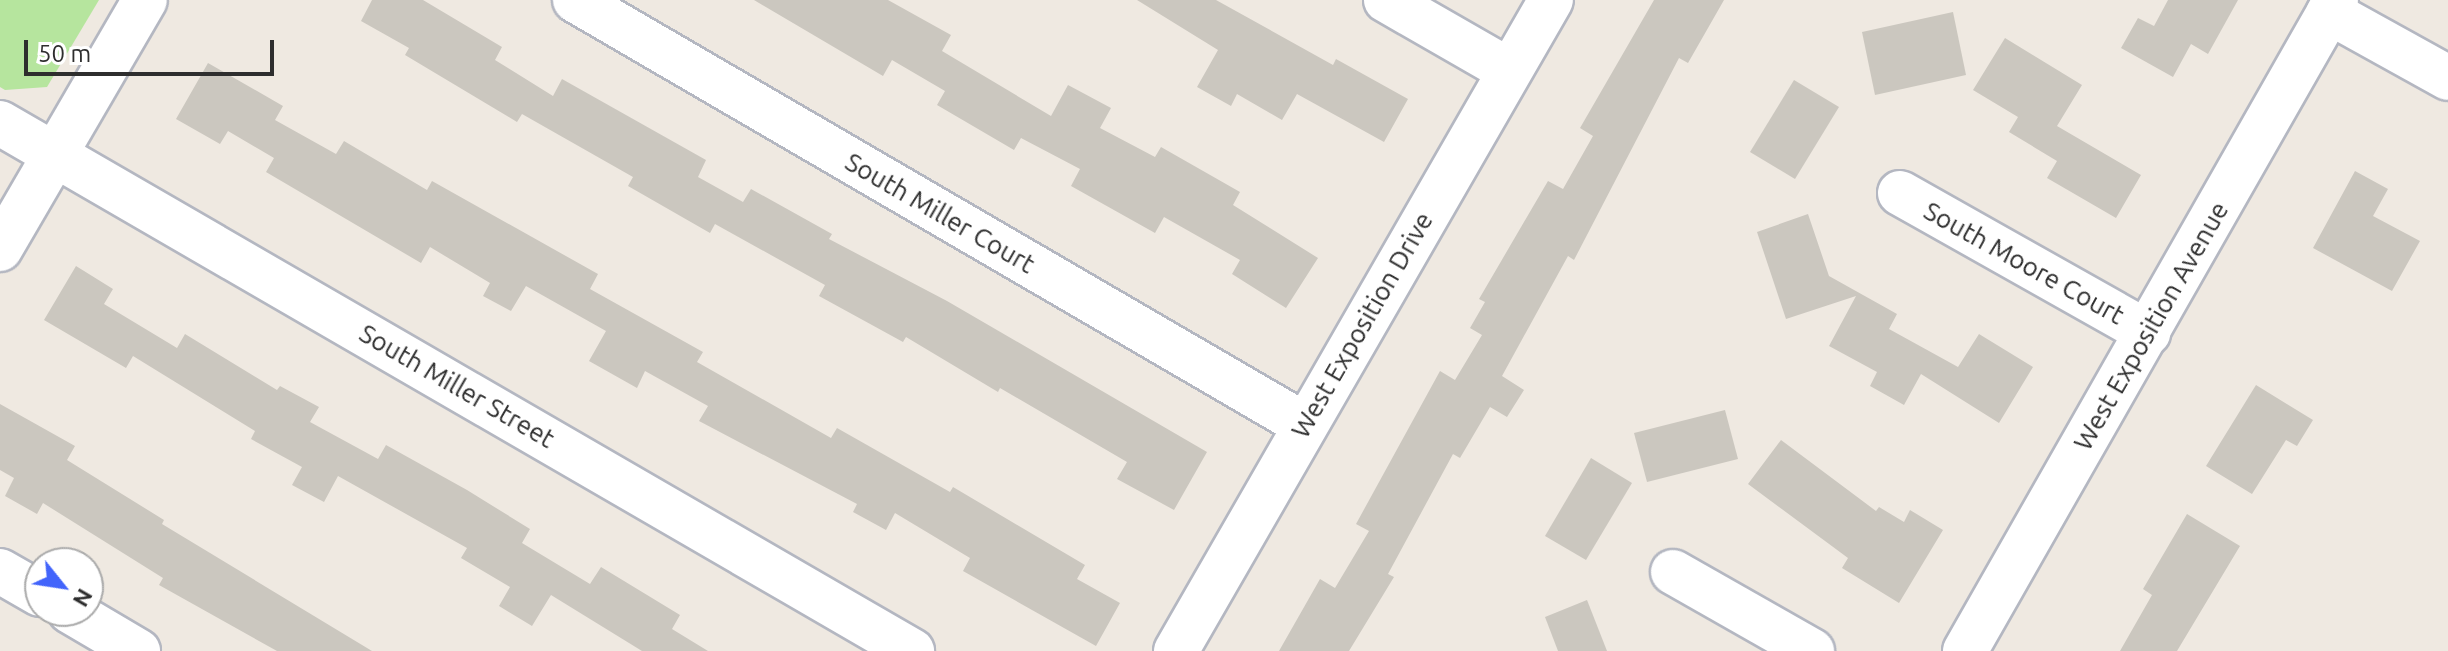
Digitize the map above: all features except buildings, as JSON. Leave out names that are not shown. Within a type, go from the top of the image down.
[{"type":"street","points":[[0,249],[145,0]]},
{"type":"street","name":"South Miller Court","points":[[575,0],[1305,425]]},
{"type":"street","points":[[1386,0],[1508,70]]},
{"type":"street","name":"West Exposition Drive","points":[[1176,651],[1551,0]]},
{"type":"street","points":[[2333,6],[2448,78]]},
{"type":"street","name":"West Exposition Avenue","points":[[1965,651],[2333,6]]},
{"type":"street","name":"South Miller Street","points":[[0,123],[912,651]]},
{"type":"street","name":"South Moore Court","points":[[1900,193],[2148,333]]},
{"type":"street","points":[[0,571],[24,585]]},
{"type":"street","points":[[1673,572],[1812,651]]},
{"type":"street","points":[[97,627],[138,651]]},
{"type":"green space","points":[[0,0],[99,0],[47,87],[5,90],[0,87]]}]
